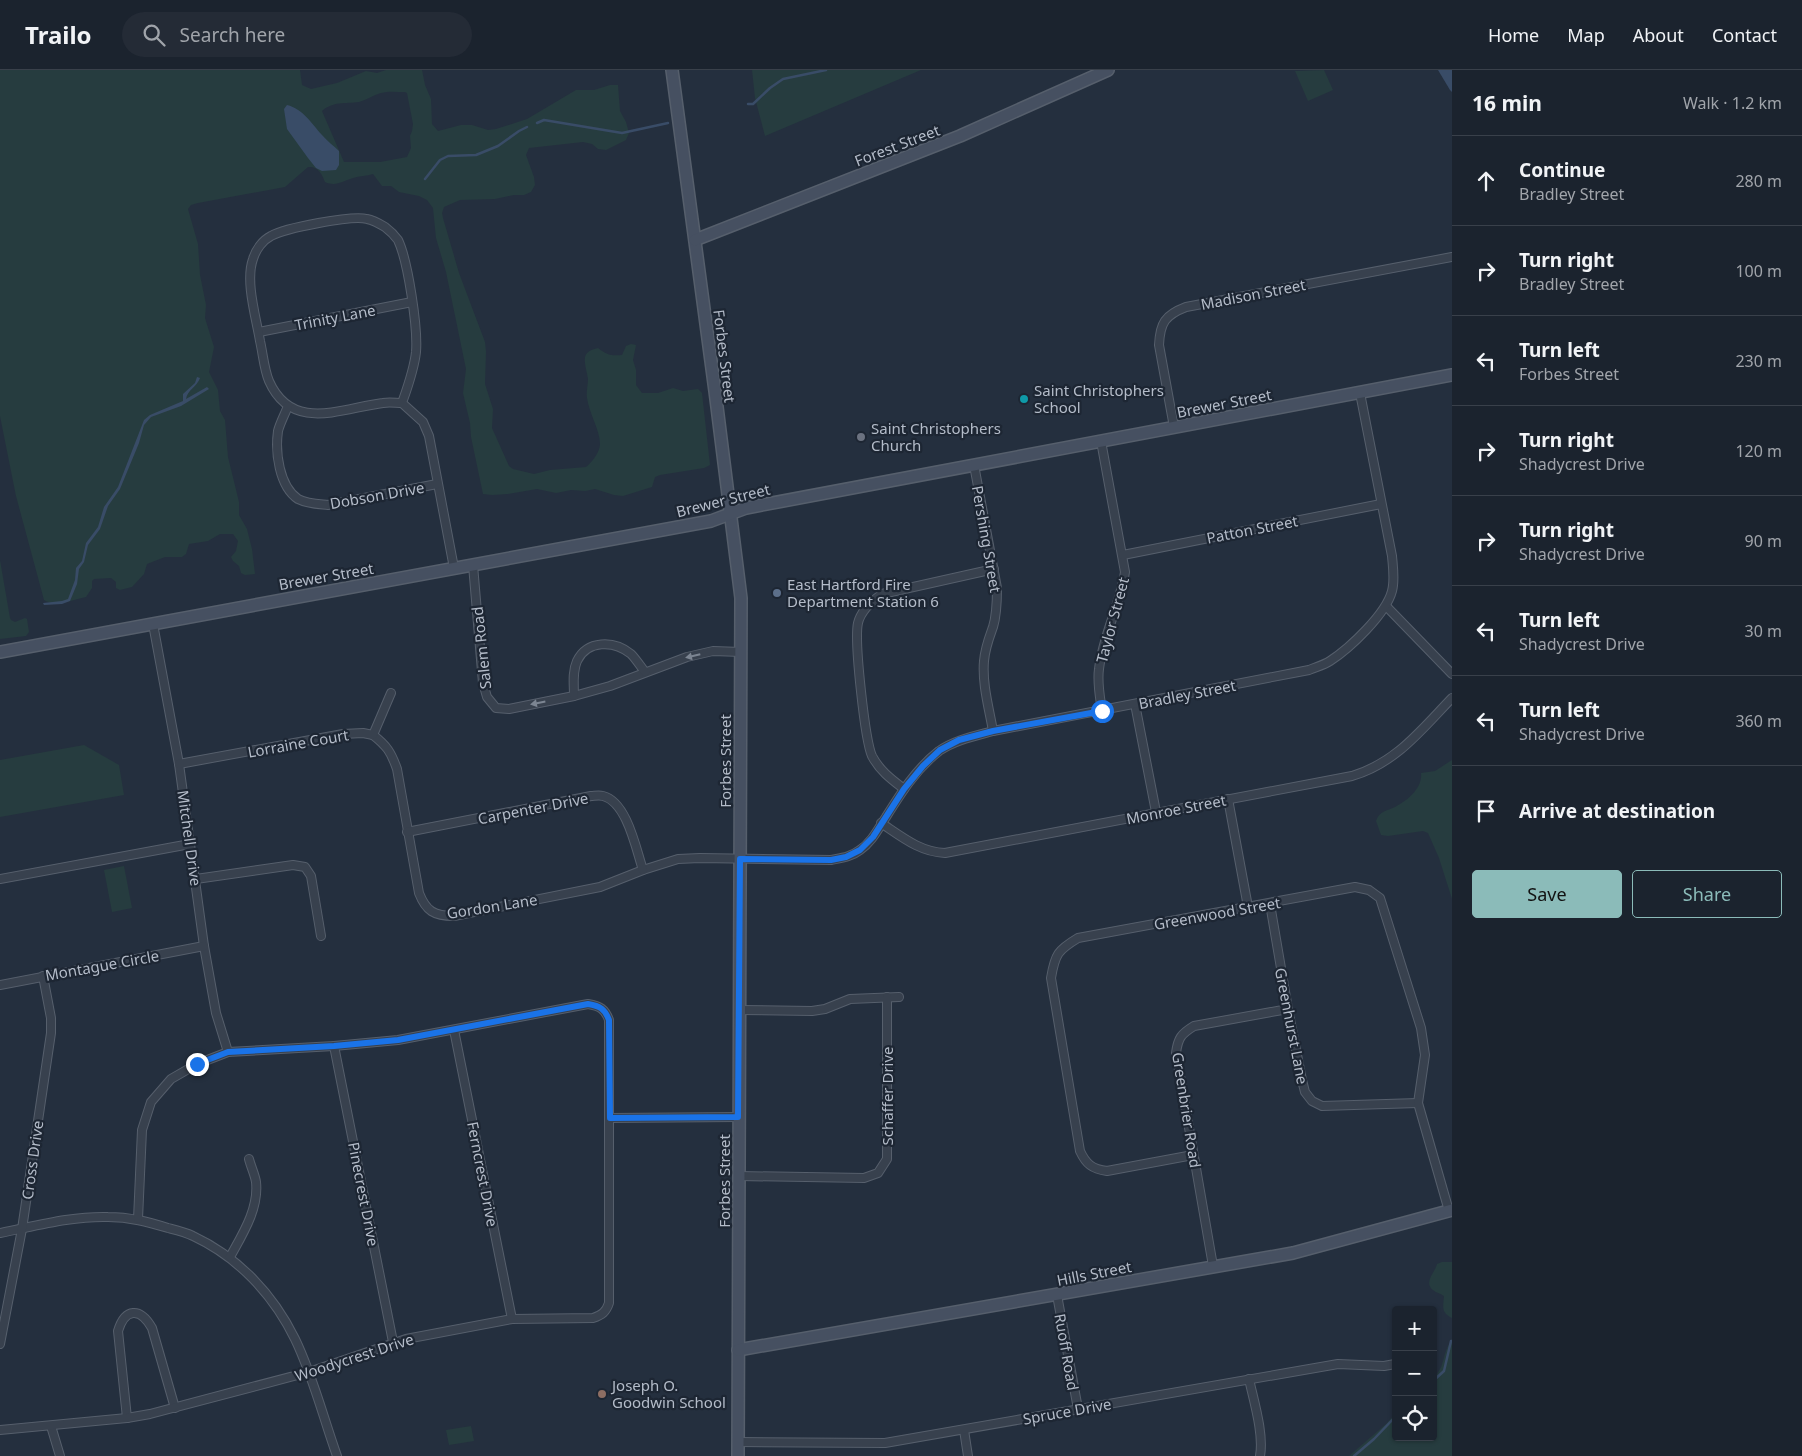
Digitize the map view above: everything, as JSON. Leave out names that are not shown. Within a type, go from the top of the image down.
[{"type":"main road","name":"Forbes Street","points":[[672,70],[740,588],[738,1456]]},
{"type":"main road","name":"Forest Street","points":[[695,240],[960,136],[1108,70]]},
{"type":"main road","name":"Brewer Street","points":[[0,652],[711,521],[746,508],[1452,375]]},
{"type":"main road","name":"Hills Street","points":[[738,1350],[1293,1253],[1451,1211]]},
{"type":"street","points":[[402,403],[411,379],[416,351],[412,302],[404,256],[397,239],[385,227],[368,219],[352,218],[285,230],[270,236],[260,245],[253,258],[250,272],[251,288],[269,381],[276,394],[288,406],[318,414],[383,403],[402,403],[424,422],[429,436],[454,568]]},
{"type":"street","name":"Madison Street","points":[[1174,427],[1159,345],[1160,332],[1164,321],[1174,312],[1186,307],[1452,259]]},
{"type":"street","name":"Trinity Lane","points":[[259,332],[412,302]]},
{"type":"street","name":"Bradley Street","points":[[740,859],[831,860],[846,857],[860,850],[873,837],[904,789],[923,766],[940,750],[959,740],[993,731],[1309,670],[1329,662],[1346,649],[1386,606],[1392,591],[1394,574],[1360,393]]},
{"type":"street","name":"Dobson Drive","points":[[288,406],[278,431],[277,453],[280,471],[287,487],[298,498],[312,504],[328,505],[437,484]]},
{"type":"street","name":"Taylor Street","points":[[1101,441],[1126,572],[1122,591],[1103,646],[1099,669],[1098,686],[1102,711]]},
{"type":"street","name":"Pershing Street","points":[[974,465],[997,588],[998,607],[994,626],[986,644],[983,679],[993,731]]},
{"type":"street","name":"Patton Street","points":[[1123,555],[1381,504]]},
{"type":"street","name":"Salem Road","points":[[473,564],[483,683],[487,697],[496,708],[509,709],[574,696],[610,686],[696,655],[713,652],[741,652]]},
{"type":"street","points":[[904,789],[881,771],[872,755],[867,738],[857,640],[858,621],[867,605],[882,594],[994,569]]},
{"type":"street","points":[[1386,606],[1452,674]]},
{"type":"street","name":"Mitchell Drive","points":[[153,624],[179,764],[204,946],[216,1013],[228,1052]]},
{"type":"street","points":[[574,696],[573,678],[577,661],[586,650],[602,643],[616,645],[631,654],[645,672]]},
{"type":"street","points":[[372,736],[391,693]]},
{"type":"street","name":"Monroe Street","points":[[881,823],[920,848],[932,852],[945,853],[1352,776],[1369,771],[1400,751],[1452,698]]},
{"type":"street","points":[[1135,704],[1156,812]]},
{"type":"street","name":"Lorraine Court","points":[[179,764],[343,734],[363,733],[372,736]]},
{"type":"street","name":"Gordon Lane","points":[[372,736],[383,743],[391,752],[396,769],[419,893],[424,906],[443,916],[454,916],[600,887],[678,859],[740,859]]},
{"type":"street","name":"Carpenter Drive","points":[[408,832],[591,796],[603,796],[615,803],[624,815],[643,870]]},
{"type":"street","points":[[1228,799],[1248,907]]},
{"type":"street","points":[[0,879],[190,844]]},
{"type":"street","points":[[196,879],[293,865],[305,867],[311,876],[321,936]]},
{"type":"street","name":"Greenwood Street","points":[[1194,1155],[1107,1171],[1094,1169],[1085,1162],[1080,1151],[1051,978],[1054,960],[1063,947],[1078,938],[1355,888],[1369,890],[1380,898],[1421,1028],[1425,1055],[1418,1103],[1451,1211]]},
{"type":"street","name":"Greenhurst Lane","points":[[1270,904],[1288,1009],[1305,1092],[1312,1101],[1322,1106],[1418,1103]]},
{"type":"street","name":"Montague Circle","points":[[0,985],[204,946]]},
{"type":"street","name":"Cross Drive","points":[[0,1344],[22,1229],[51,1033],[51,1018],[43,976]]},
{"type":"street","name":"Schaffer Drive","points":[[739,1176],[864,1178],[878,1173],[887,1159],[886,997]]},
{"type":"street","points":[[740,1010],[825,1009],[850,998],[899,997]]},
{"type":"street","points":[[138,1219],[142,1130],[151,1102],[171,1079],[197,1064],[228,1052],[398,1040],[588,1004],[605,1010],[609,1020],[610,1118],[738,1117]]},
{"type":"street","name":"Greenbrier Road","points":[[1212,1266],[1176,1053],[1178,1043],[1183,1032],[1194,1026],[1288,1009]]},
{"type":"street","name":"Ferncrest Drive","points":[[454,1030],[512,1319]]},
{"type":"street","name":"Pinecrest Drive","points":[[334,1046],[393,1342]]},
{"type":"street","name":"Woodycrest Drive","points":[[0,1430],[127,1418],[175,1408],[309,1372],[393,1342],[512,1319],[593,1318],[601,1315],[609,1303],[610,1118]]},
{"type":"street","points":[[230,1257],[254,1210],[256,1183],[249,1159]]},
{"type":"street","points":[[0,1233],[76,1219],[108,1217],[138,1219],[192,1236],[230,1257],[255,1279],[275,1305],[294,1338],[309,1372],[337,1456]]},
{"type":"street","name":"Ruoff Road","points":[[1057,1295],[1078,1409]]},
{"type":"street","points":[[127,1418],[118,1331],[121,1321],[126,1315],[136,1312],[146,1317],[152,1328],[175,1408]]},
{"type":"street","name":"Spruce Drive","points":[[738,1442],[885,1443],[1338,1364],[1384,1366],[1392,1365]]},
{"type":"street","points":[[1249,1379],[1260,1432],[1262,1448],[1260,1456]]},
{"type":"street","points":[[51,1426],[60,1456]]},
{"type":"street","points":[[964,1430],[968,1456]]},
{"type":"green space","points":[[0,70],[300,70],[302,85],[311,89],[337,83],[366,71],[377,73],[386,70],[422,70],[425,85],[431,99],[432,124],[438,131],[461,125],[472,125],[488,130],[496,129],[527,119],[576,90],[594,90],[610,85],[618,85],[620,111],[629,133],[626,140],[606,150],[598,149],[592,144],[583,142],[529,148],[526,155],[535,185],[531,192],[524,195],[495,199],[460,200],[444,207],[443,218],[459,273],[485,342],[485,384],[493,409],[492,428],[509,466],[513,469],[534,474],[550,470],[586,467],[593,460],[600,447],[600,439],[587,398],[588,379],[585,359],[588,352],[598,348],[609,354],[622,355],[626,346],[631,344],[636,345],[633,360],[636,370],[636,385],[642,393],[658,393],[673,388],[683,391],[698,389],[702,393],[710,465],[704,468],[660,475],[655,477],[652,487],[623,496],[595,489],[556,493],[537,489],[508,494],[483,494],[463,393],[466,369],[446,272],[436,238],[433,208],[427,200],[419,196],[399,192],[391,186],[382,186],[373,174],[333,184],[325,182],[319,171],[311,167],[308,167],[285,187],[198,203],[191,205],[188,209],[198,244],[200,275],[206,305],[205,318],[214,347],[209,372],[218,390],[220,411],[225,420],[228,457],[239,502],[239,515],[247,529],[255,574],[245,575],[241,573],[239,566],[231,557],[236,551],[238,541],[233,534],[220,534],[208,541],[189,544],[186,554],[182,557],[165,557],[147,564],[144,574],[132,587],[120,590],[116,588],[116,582],[111,578],[94,579],[92,581],[92,588],[86,597],[59,603],[44,600],[16,496],[0,416]],"holes":[[[384,92],[407,93],[413,124],[410,136],[411,148],[407,157],[380,162],[344,162],[322,111],[335,104],[359,102]]]},
{"type":"green space","points":[[752,70],[921,70],[765,136],[755,98]]},
{"type":"green space","points":[[1324,70],[1333,90],[1308,101],[1295,71]]},
{"type":"green space","points":[[0,560],[10,618],[15,622],[27,619],[29,632],[26,636],[0,639]]},
{"type":"green space","points":[[84,745],[119,765],[124,795],[0,817],[0,760]]},
{"type":"green space","points":[[1452,760],[1452,899],[1439,858],[1428,833],[1423,831],[1388,836],[1381,835],[1376,821],[1381,813],[1409,798],[1417,789],[1421,773],[1435,771]]},
{"type":"green space","points":[[124,866],[132,908],[112,912],[104,870]]},
{"type":"green space","points":[[1452,1262],[1452,1318],[1444,1312],[1444,1296],[1434,1291],[1429,1284],[1430,1277],[1437,1264]]},
{"type":"green space","points":[[1452,1340],[1452,1456],[1349,1456],[1392,1417],[1392,1441],[1437,1441],[1437,1374]]},
{"type":"green space","points":[[471,1426],[474,1441],[449,1445],[446,1430]]},
{"type":"water","points":[[1438,70],[1452,70],[1452,92],[1450,90]]},
{"type":"water","points":[[287,105],[302,113],[339,151],[339,165],[336,170],[322,171],[316,168],[308,158],[287,129],[284,109]]},
{"type":"water","points":[[197,377],[200,378],[199,381],[188,393],[186,399],[207,387],[209,389],[181,406],[151,417],[144,425],[139,443],[120,489],[108,506],[100,529],[88,545],[70,601],[62,604],[44,605],[43,603],[68,599],[75,580],[76,568],[82,561],[86,543],[98,527],[104,507],[118,487],[144,420],[150,415],[183,401],[183,394],[195,383]]},
{"type":"waterway","points":[[748,104],[753,104],[783,79],[826,70]]},
{"type":"waterway","points":[[537,123],[544,120],[622,133],[668,123]]},
{"type":"waterway","points":[[425,179],[440,160],[448,156],[476,155],[498,146],[527,127]]},
{"type":"waterway","points":[[1437,1377],[1444,1371],[1452,1341]]},
{"type":"waterway","points":[[1354,1456],[1392,1420]]},
{"type":"place","name":"Saint Christophers School","points":[[1024,399]]},
{"type":"place","name":"Saint Christophers Church","points":[[861,437]]},
{"type":"place","name":"East Hartford Fire Department Station 6","points":[[777,593]]},
{"type":"place","name":"Joseph O. Goodwin School","points":[[602,1394]]},
{"type":"route","points":[[197,1064],[228,1052],[398,1040],[588,1004],[605,1010],[609,1020],[610,1118],[738,1117],[740,859],[831,860],[846,857],[860,850],[873,837],[904,789],[923,766],[940,750],[959,740],[993,731],[1102,711]]}]
